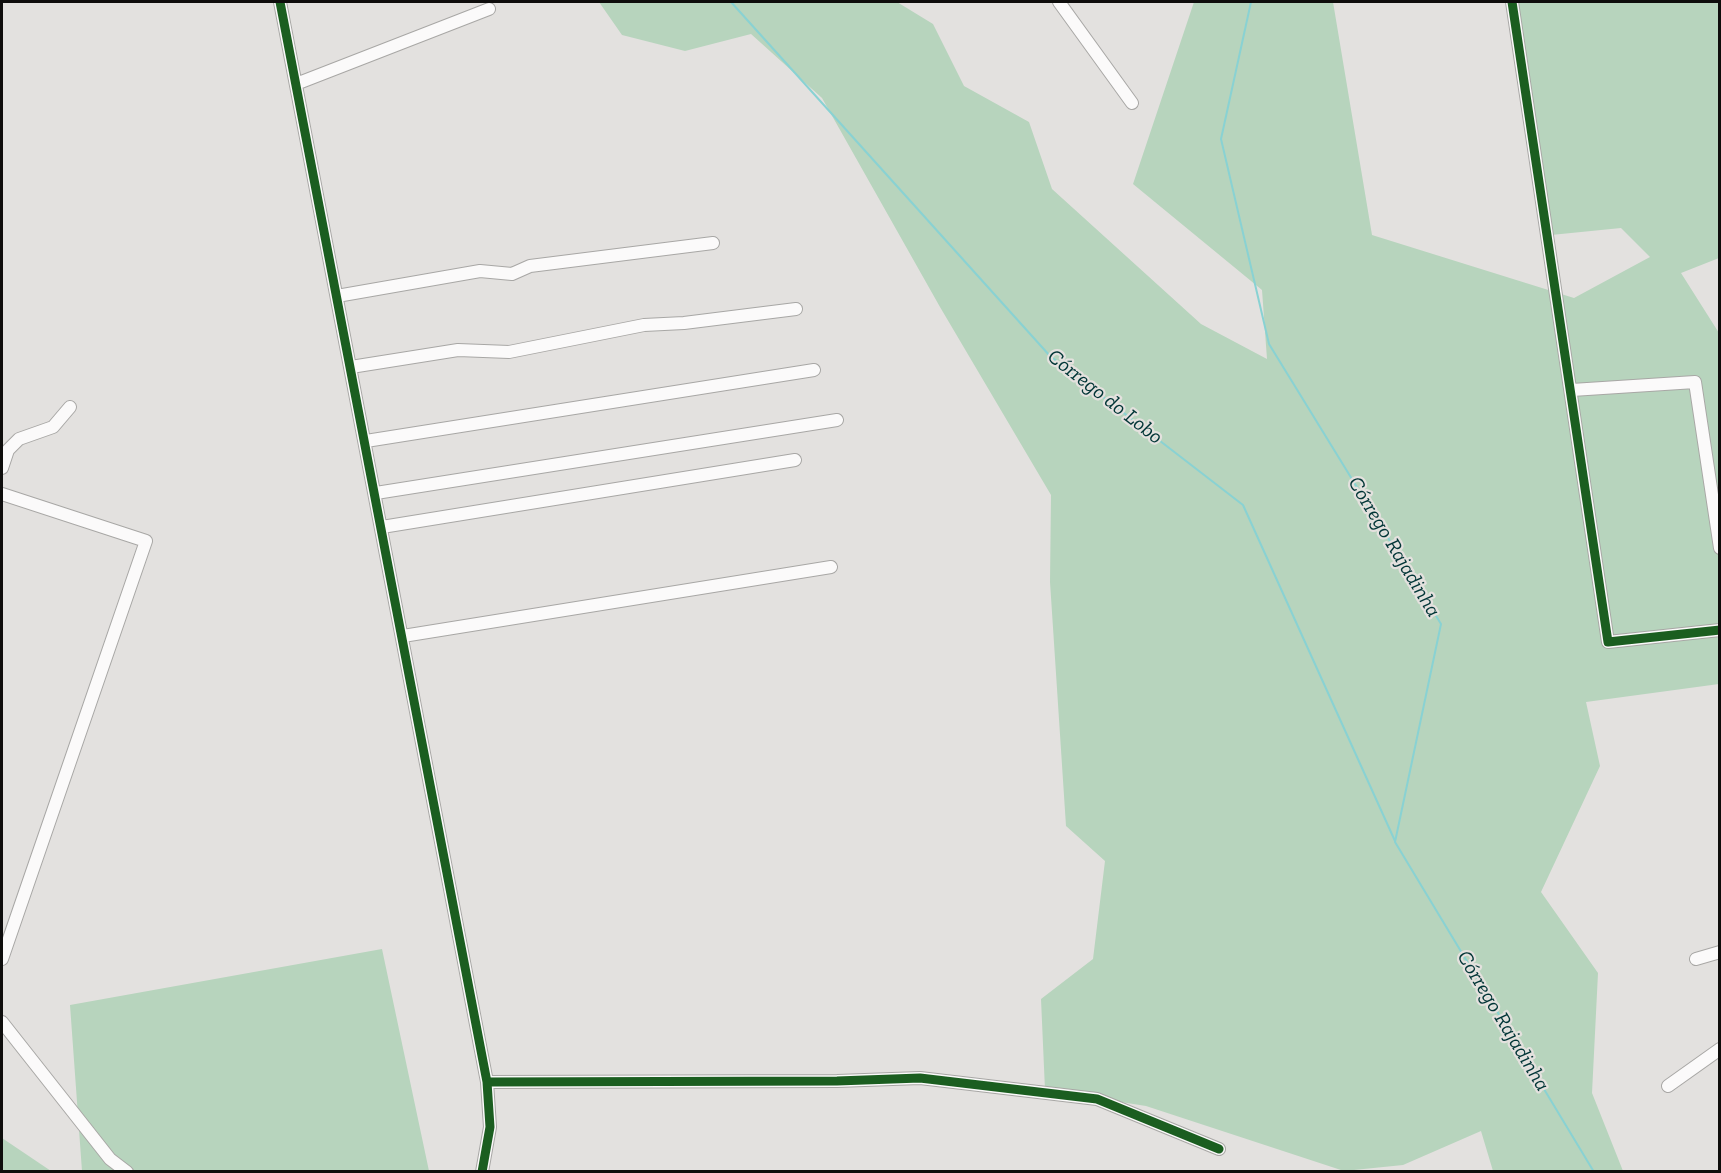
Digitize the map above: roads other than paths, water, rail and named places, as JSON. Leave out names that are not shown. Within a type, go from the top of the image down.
[{"type":"street","points":[[280,2],[376,493],[487,1082],[490,1127],[482,1172]]},
{"type":"street","points":[[1059,2],[1132,103]]},
{"type":"street","points":[[1512,2],[1608,642],[1719,630]]},
{"type":"street","points":[[296,84],[489,9]]},
{"type":"street","points":[[337,296],[480,271],[512,274],[530,266],[713,243]]},
{"type":"street","points":[[351,367],[458,350],[509,352],[644,325],[684,323],[796,309]]},
{"type":"street","points":[[366,441],[814,370]]},
{"type":"street","points":[[1572,390],[1695,382],[1719,548]]},
{"type":"street","points":[[2,468],[8,450],[20,439],[53,427],[70,407]]},
{"type":"street","points":[[376,493],[837,420]]},
{"type":"street","points":[[382,527],[795,460]]},
{"type":"street","points":[[2,495],[146,541],[2,959]]},
{"type":"street","points":[[403,636],[831,567]]},
{"type":"street","points":[[1696,959],[1719,952]]},
{"type":"street","points":[[2,1022],[110,1159],[127,1172]]},
{"type":"street","points":[[1668,1086],[1719,1049]]},
{"type":"street","points":[[487,1082],[837,1081],[920,1078],[1097,1099],[1219,1149]]},
{"type":"waterway","name":"Córrego do Lobo","points":[[731,2],[1050,356],[1243,505],[1395,841]]},
{"type":"waterway","name":"Córrego Rajadinha","points":[[1251,2],[1221,139],[1269,344],[1441,624],[1395,842],[1594,1172]]}]
